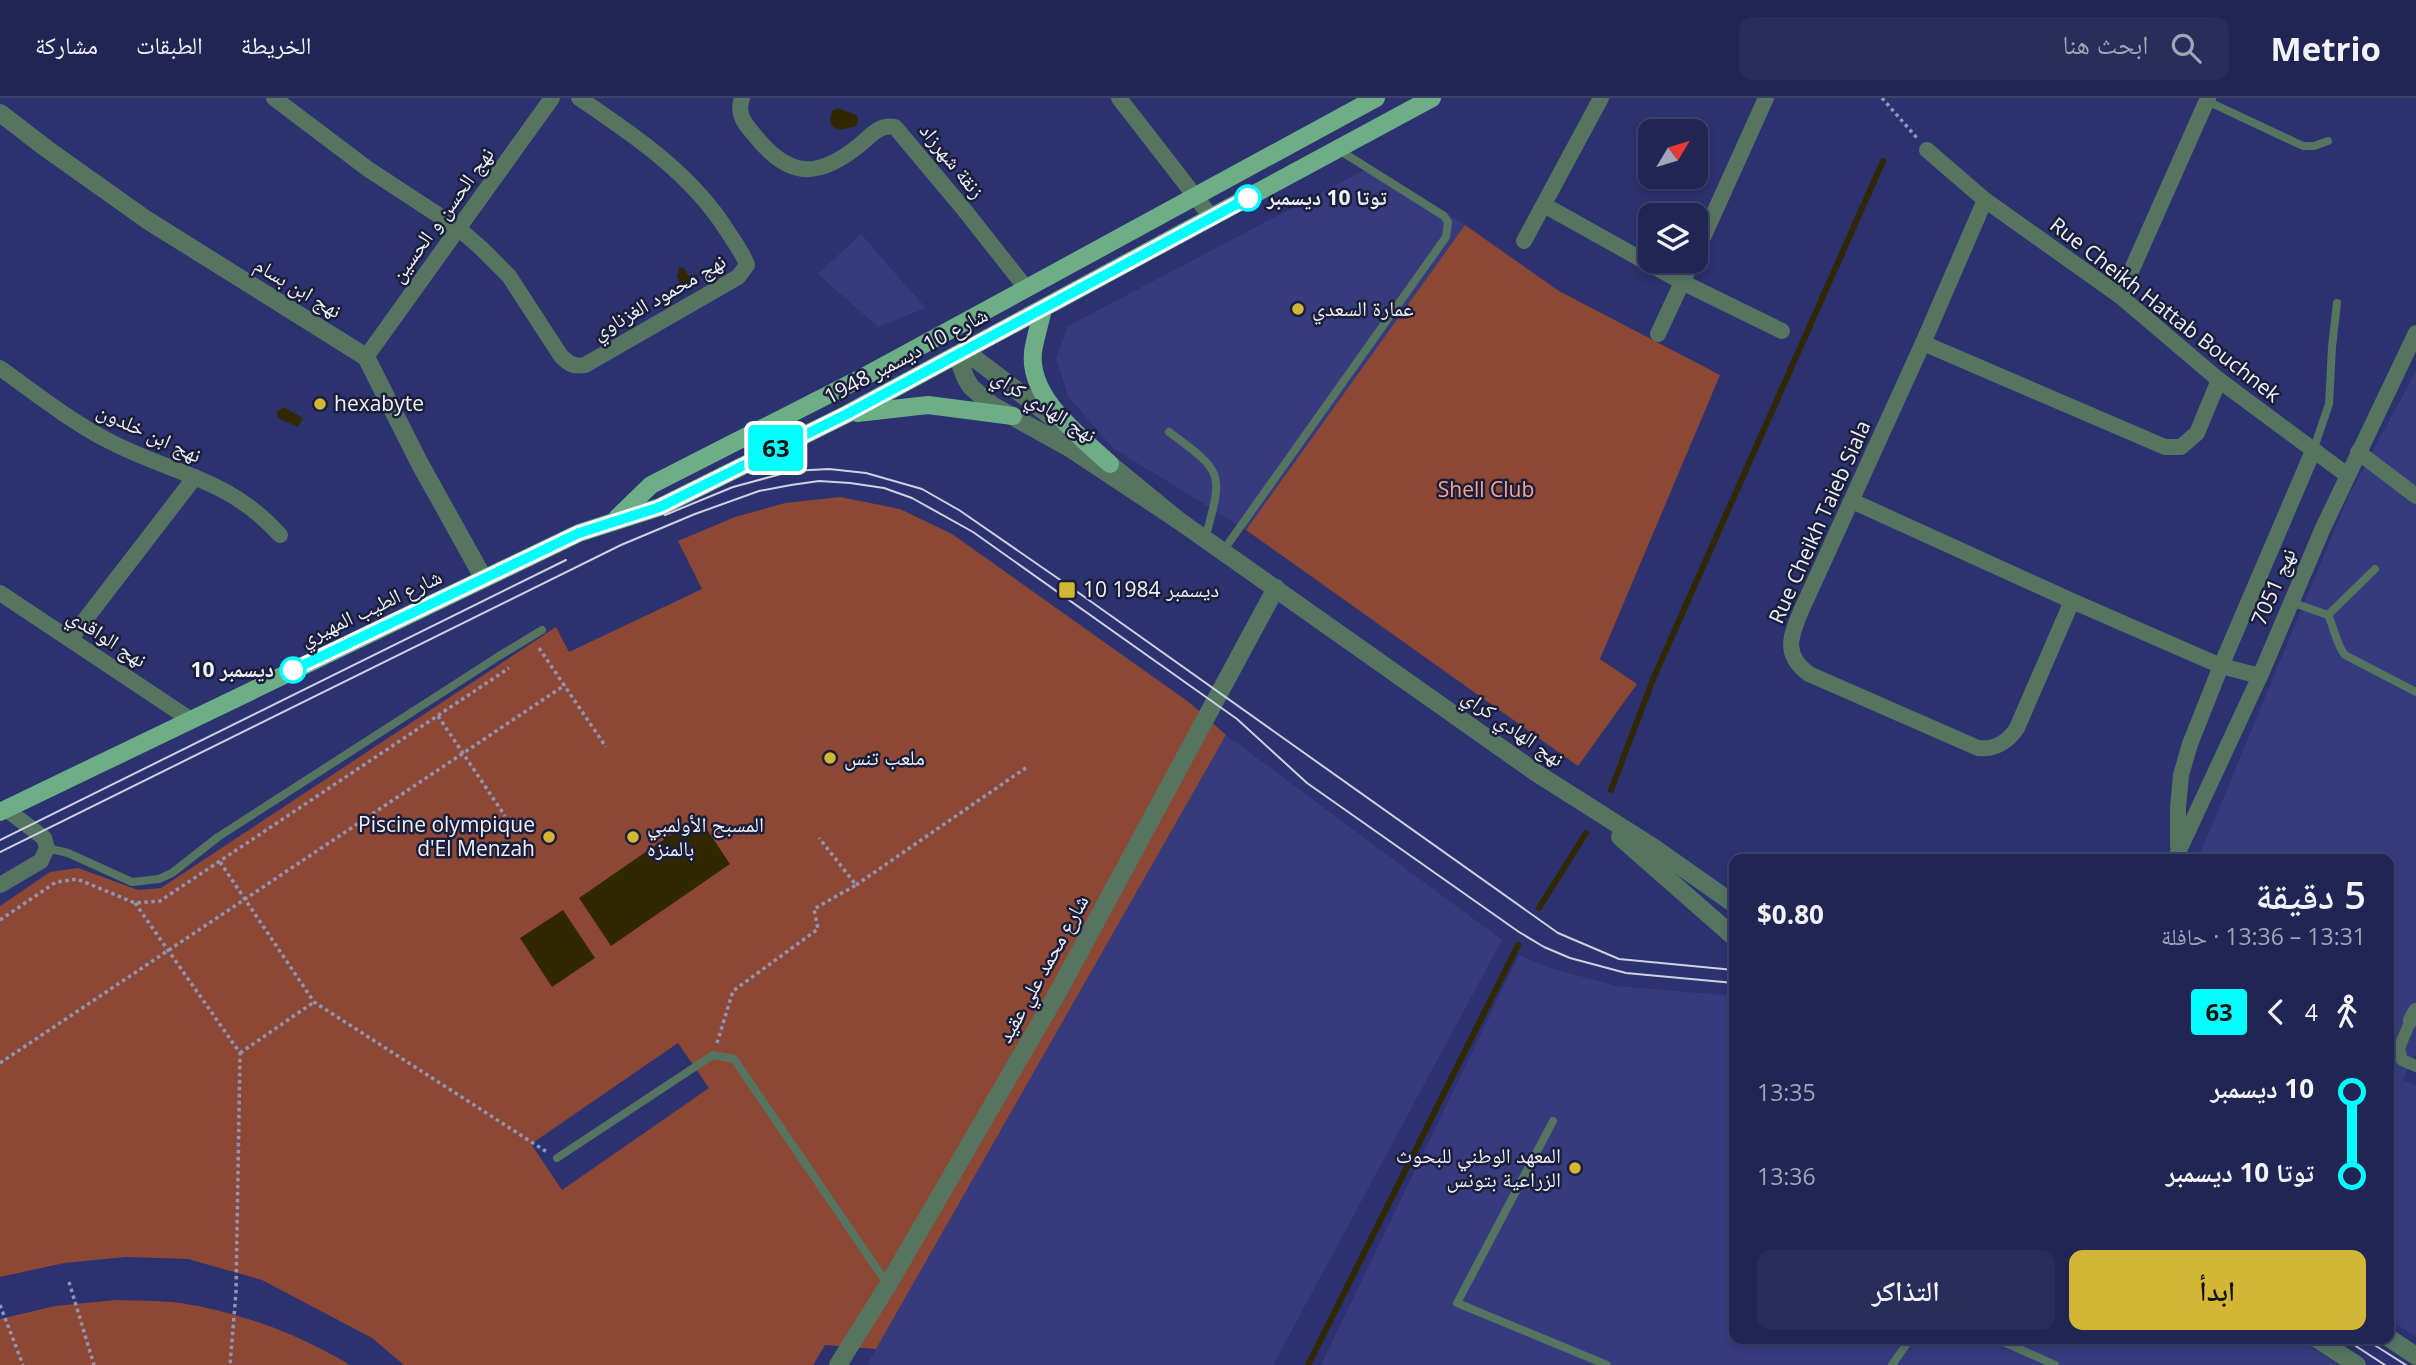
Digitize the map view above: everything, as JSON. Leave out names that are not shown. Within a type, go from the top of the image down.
[{"type":"main road","name":"شارع 10 ديسمبر 1948","points":[[612,523],[650,485],[869,374],[1376,98]]},
{"type":"main road","name":"شارع 10 ديسمبر 1948","points":[[612,523],[660,507],[847,414],[1432,98]]},
{"type":"main road","points":[[1043,309],[1033,352],[1034,370],[1044,394],[1074,430],[1110,464]]},
{"type":"main road","points":[[941,334],[965,351],[973,317]]},
{"type":"main road","points":[[847,414],[928,405],[1013,416]]},
{"type":"main road","name":"شارع الطيب المهيري","points":[[3,810],[579,533],[612,523]]},
{"type":"street","name":"نهج الحسن و الحسين","points":[[366,357],[552,98]]},
{"type":"street","name":"نهج محمود الغزناوي","points":[[458,228],[509,276],[561,356],[567,362],[578,366],[597,358],[738,277],[745,270],[745,260],[718,216],[685,178],[653,150],[579,98]]},
{"type":"street","name":"زنقة شهرزاد","points":[[742,98],[739,107],[744,122],[768,152],[800,170],[825,167],[845,157],[881,128],[895,127],[1026,288]]},
{"type":"street","points":[[1119,98],[1212,218]]},
{"type":"street","points":[[1524,241],[1601,98]]},
{"type":"street","points":[[1708,226],[1766,98]]},
{"type":"street","points":[[279,99],[368,169],[458,228]]},
{"type":"street","points":[[2120,296],[2208,100]]},
{"type":"street","name":"نهج ابن بسام","points":[[0,113],[147,220],[366,357]]},
{"type":"street","name":"Rue Cheikh Hattab Bouchnek","points":[[1927,150],[1985,200],[2120,296],[2219,380],[2347,475]]},
{"type":"street","name":"Rue Cheikh Taieb Siala","points":[[1985,200],[1791,634],[1790,646],[1804,670],[1817,678],[1978,748],[1996,747],[2017,728],[2071,601]]},
{"type":"street","points":[[1544,205],[1682,282],[1782,331]]},
{"type":"street","points":[[1658,334],[1686,273]]},
{"type":"street","name":"نهج 7051","points":[[2176,854],[2260,676],[2347,475],[2416,333]]},
{"type":"street","points":[[1923,342],[2165,447],[2181,447],[2197,433],[2219,380]]},
{"type":"street","name":"نهج الهادي كراي","points":[[1178,520],[1035,403],[965,351],[961,366],[971,387],[992,405],[1071,449],[1178,520],[1581,802],[1653,847],[1729,900]]},
{"type":"street","points":[[366,357],[420,464],[484,579]]},
{"type":"street","name":"نهج ابن خلدون","points":[[0,368],[68,417],[109,441],[221,488],[244,501],[264,517],[280,535]]},
{"type":"street","points":[[2176,854],[2181,775],[2190,744],[2313,451]]},
{"type":"street","points":[[2358,452],[2416,496]]},
{"type":"street","points":[[71,638],[195,477]]},
{"type":"street","points":[[1852,501],[2221,666],[2260,676]]},
{"type":"street","name":"شارع محمد علي عقيد","points":[[838,1365],[888,1285],[1058,992],[1276,588]]},
{"type":"street","name":"نهج الواقدي","points":[[0,593],[191,720]]},
{"type":"street","name":"نهج الهادي كراي","points":[[1581,802],[1729,933]]},
{"type":"street","points":[[0,885],[41,861],[47,848],[44,838],[3,810]]},
{"type":"street","points":[[2414,1016],[2399,1048],[2403,1060],[2416,1066]]},
{"type":"street","points":[[2394,1341],[2416,1356]]},
{"type":"street","points":[[2325,1344],[2357,1365]]},
{"type":"lane","points":[[2208,100],[2303,146],[2314,146],[2328,141]]},
{"type":"lane","points":[[1223,551],[1446,237],[1448,222],[1444,216],[1339,150]]},
{"type":"lane","points":[[2313,451],[2329,404],[2337,303]]},
{"type":"lane","points":[[1169,432],[1203,457],[1215,473],[1217,494],[1205,539]]},
{"type":"lane","points":[[2328,615],[2375,569]]},
{"type":"lane","points":[[2291,602],[2328,615],[2336,631],[2339,649],[2345,655],[2416,692]]},
{"type":"lane","points":[[47,848],[68,853],[132,882],[159,879],[172,873],[218,837],[542,630]]},
{"type":"lane","points":[[557,1158],[713,1055],[734,1059],[888,1285]]},
{"type":"lane","points":[[1553,1121],[1457,1303],[1607,1365]]},
{"type":"lane","points":[[1892,1365],[1907,1344]]},
{"type":"lane","points":[[2008,1344],[2055,1365]]},
{"type":"path","points":[[1882,98],[1927,150]]},
{"type":"path","points":[[539,648],[606,747]]},
{"type":"path","points":[[0,920],[56,882],[77,879],[135,903],[160,901],[517,663]]},
{"type":"path","points":[[0,1063],[565,685]]},
{"type":"path","points":[[438,716],[505,816]]},
{"type":"path","points":[[713,1055],[733,991],[818,929],[814,909],[856,885],[1027,767]]},
{"type":"path","points":[[819,838],[856,885]]},
{"type":"path","points":[[220,862],[314,1002],[557,1158]]},
{"type":"path","points":[[135,903],[240,1053],[236,1292],[230,1365]]},
{"type":"path","points":[[240,1053],[314,1002]]},
{"type":"path","points":[[69,1282],[94,1365]]},
{"type":"path","points":[[0,1305],[23,1365]]},
{"type":"shaded area","points":[[838,108],[858,116],[857,126],[839,130],[832,126],[832,111]]},
{"type":"shaded area","points":[[1370,167],[1465,225],[1246,530],[1113,448],[1068,396],[1056,358],[1068,326]]},
{"type":"shaded area","points":[[861,234],[926,308],[878,327],[818,274]]},
{"type":"shaded area","points":[[683,267],[688,275],[698,275],[699,280],[691,288],[681,285],[677,276],[679,268]]},
{"type":"shaded area","points":[[2416,371],[2416,1053],[2403,1080],[2416,1086],[2416,1337],[2394,1322],[2394,854],[2200,854],[2349,495]]},
{"type":"shaded area","points":[[284,407],[303,418],[298,427],[278,418],[277,412]]},
{"type":"shaded area","points":[[1226,735],[1502,940],[1273,1365],[867,1365]]},
{"type":"shaded area","points":[[698,816],[730,864],[611,946],[579,898]]},
{"type":"shaded area","points":[[563,910],[595,958],[552,987],[520,938]]},
{"type":"shaded area","name":"المعهد الوطني للبحوث الزراعية بتونس","points":[[1519,955],[1549,968],[1617,986],[1729,996],[1729,1344],[2307,1344],[2339,1365],[1321,1365]]},
{"type":"green space","name":"Shell Club","points":[[1465,225],[1559,291],[1720,375],[1600,659],[1637,684],[1578,766],[1246,530]]},
{"type":"green space","points":[[840,497],[900,509],[952,534],[1190,703],[1226,735],[876,1349],[825,1345],[813,1365],[404,1365],[372,1338],[262,1280],[188,1259],[126,1257],[64,1263],[0,1277],[0,906],[50,872],[78,868],[138,890],[161,888],[556,627],[569,652],[702,589],[678,541],[735,517],[785,503]],"holes":[[[678,1043],[709,1088],[562,1190],[531,1144]]]},
{"type":"green space","points":[[115,1300],[172,1302],[225,1312],[289,1334],[350,1365],[0,1365],[0,1319],[55,1306]]},
{"type":"waterway","points":[[1611,790],[1654,677],[1883,161]]},
{"type":"waterway","points":[[1539,908],[1586,833]]},
{"type":"waterway","points":[[1308,1365],[1518,945]]},
{"type":"tram line","points":[[665,515],[733,487],[792,471],[829,469],[866,473],[922,489],[959,510],[1069,586],[1558,933],[1619,959],[1729,970]]},
{"type":"tram line","points":[[0,852],[621,545],[759,491],[819,481],[850,483],[884,488],[912,498],[973,532],[1237,719],[1307,783],[1544,947],[1570,958],[1626,973],[1729,983]]},
{"type":"tram line","points":[[0,840],[566,560]]},
{"type":"tram line","points":[[2353,1344],[2385,1365]]},
{"type":"tram line","points":[[2373,1344],[2406,1365]]},
{"type":"bus line","name":"63","points":[[293,670],[579,533],[660,507],[847,414],[1248,198]]},
{"type":"place","name":"توتا 10 ديسمبر","points":[[1248,198]]},
{"type":"place","name":"عمارة السعدي","points":[[1298,309]]},
{"type":"place","name":"hexabyte","points":[[320,404]]},
{"type":"place","name":"10 ديسمبر 1984","points":[[1067,590]]},
{"type":"place","name":"10 ديسمبر","points":[[293,670]]},
{"type":"place","name":"ملعب تنس","points":[[830,758]]},
{"type":"place","name":"Piscine olympique d'El Menzah","points":[[549,837]]},
{"type":"place","name":"المسبح الأولمبي بالمنزه","points":[[633,837]]},
{"type":"place","name":"المعهد الوطني للبحوث الزراعية بتونس","points":[[1575,1168]]}]
